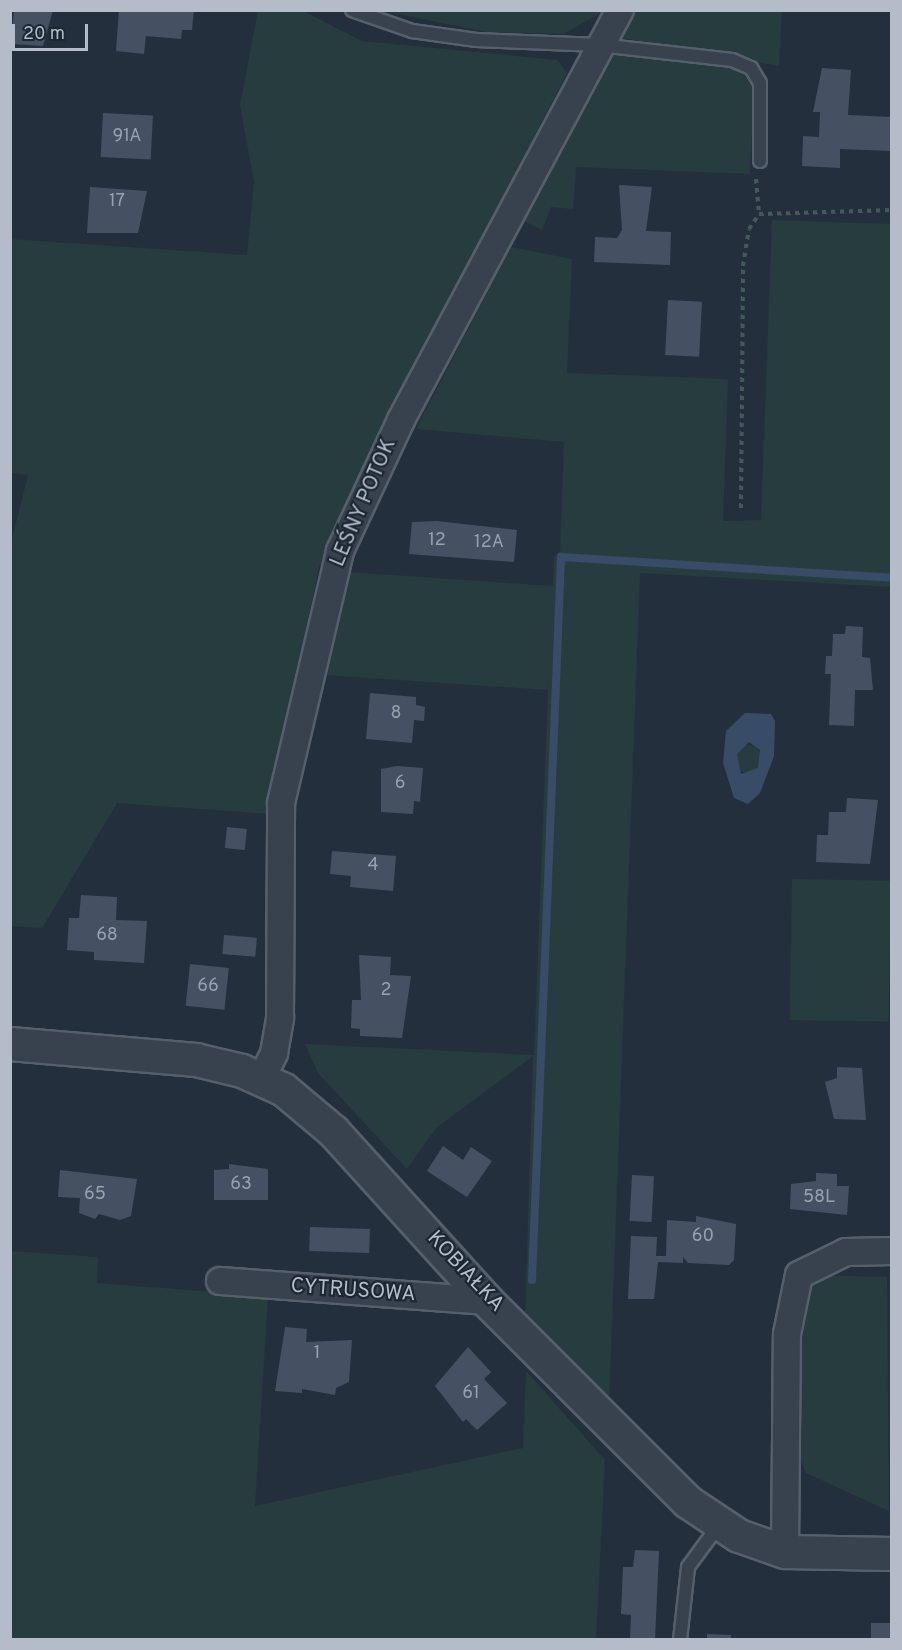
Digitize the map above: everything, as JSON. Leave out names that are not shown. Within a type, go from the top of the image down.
[{"type":"street","name":"LEŚNY POTOK","points":[[262,1078],[274,1053],[280,1018],[281,803],[340,551],[401,420],[599,45],[620,10]]},
{"type":"street","name":"KOBIAŁKA","points":[[10,1044],[196,1060],[262,1078],[303,1102],[334,1132],[487,1301],[659,1478],[719,1525],[785,1552],[891,1554]]},
{"type":"street","points":[[785,1552],[788,1334],[799,1275],[846,1252],[891,1251]]},
{"type":"street","name":"CYTRUSOWA","points":[[220,1281],[487,1301]]},
{"type":"lane","points":[[352,10],[412,31],[476,40],[599,45],[732,60],[751,68],[763,99],[760,161]]},
{"type":"lane","points":[[680,1640],[688,1567],[719,1525]]},
{"type":"path","points":[[741,508],[743,266],[749,229],[759,214],[753,190],[760,161]]},
{"type":"path","points":[[759,214],[891,210]]},
{"type":"green space","points":[[258,11],[303,11],[362,41],[558,60],[567,73],[385,426],[319,567],[269,814],[117,803],[42,928],[10,926],[10,547],[28,475],[11,473],[10,239],[247,255],[254,182],[240,105]]},
{"type":"green space","points":[[383,11],[605,11],[563,34],[487,32]]},
{"type":"green space","points":[[632,11],[782,11],[779,66],[623,38]]},
{"type":"green space","points":[[613,54],[727,65],[744,75],[754,91],[750,174],[576,167],[573,209],[551,207],[542,230],[524,221],[600,64]]},
{"type":"green space","points":[[772,220],[891,224],[891,587],[640,573],[609,1404],[525,1320],[533,1056],[436,1128],[407,1169],[318,1073],[305,1044],[534,1055],[548,690],[324,675],[348,572],[553,586],[554,557],[560,551],[564,442],[416,429],[511,247],[572,259],[567,373],[728,379],[723,521],[761,520]]},
{"type":"green space","points":[[748,745],[758,749],[762,759],[758,769],[748,773],[738,769],[734,759],[738,749]]},
{"type":"green space","points":[[792,879],[891,881],[889,1022],[790,1020]]},
{"type":"green space","points":[[10,1251],[98,1257],[97,1283],[268,1296],[255,1506],[523,1448],[526,1371],[605,1460],[596,1639],[11,1639]]},
{"type":"green space","points":[[814,1275],[887,1277],[889,1511],[806,1473],[795,1448],[798,1307]]},
{"type":"water","points":[[745,713],[771,714],[775,721],[774,756],[760,793],[748,804],[734,798],[723,763],[726,731]],"holes":[[[749,742],[760,750],[758,768],[741,774],[737,754]]]},
{"type":"building","points":[[14,10],[53,10],[43,46],[11,44]]},
{"type":"building","points":[[119,10],[194,10],[192,30],[182,30],[181,39],[146,36],[144,54],[116,51]]},
{"type":"building","points":[[822,68],[851,70],[848,115],[892,117],[892,151],[840,149],[840,168],[802,166],[803,136],[819,137],[820,112],[813,112]]},
{"type":"building","points":[[103,113],[153,116],[151,160],[101,157]]},
{"type":"building","points":[[619,185],[652,187],[646,231],[671,232],[670,265],[594,262],[595,237],[617,238],[622,230]]},
{"type":"building","points":[[90,187],[147,191],[138,233],[87,233]]},
{"type":"building","points":[[668,300],[702,302],[699,357],[665,355]]},
{"type":"building","points":[[437,521],[517,530],[514,562],[409,554],[412,522]]},
{"type":"building","points":[[846,626],[863,627],[862,657],[870,658],[873,690],[855,690],[854,726],[829,725],[831,674],[825,674],[826,656],[832,656],[833,634],[845,634]]},
{"type":"building","points":[[370,693],[416,697],[416,705],[425,707],[424,721],[414,720],[412,743],[366,739]]},
{"type":"building","points":[[397,766],[423,768],[420,802],[414,801],[413,814],[381,812],[381,769]]},
{"type":"building","points":[[847,798],[878,800],[870,864],[816,862],[817,835],[828,835],[829,812],[846,812]]},
{"type":"building","points":[[227,827],[247,829],[245,850],[225,848]]},
{"type":"building","points":[[332,851],[396,856],[393,891],[350,887],[351,876],[330,874]]},
{"type":"building","points":[[81,895],[117,897],[116,920],[147,921],[144,963],[94,960],[94,952],[67,950],[69,918],[79,918]]},
{"type":"building","points":[[224,935],[257,938],[255,957],[222,954]]},
{"type":"building","points":[[359,955],[391,957],[390,975],[411,976],[402,1038],[360,1036],[360,1029],[351,1028],[352,1000],[361,1000]]},
{"type":"building","points":[[190,964],[229,968],[224,1010],[186,1006]]},
{"type":"building","points":[[837,1067],[862,1068],[866,1120],[834,1119],[825,1082],[837,1078]]},
{"type":"building","points":[[443,1146],[463,1160],[471,1147],[492,1161],[467,1197],[427,1171]]},
{"type":"building","points":[[229,1164],[268,1169],[268,1200],[214,1200],[214,1170],[229,1169]]},
{"type":"building","points":[[60,1170],[137,1179],[131,1216],[120,1220],[99,1214],[95,1219],[79,1213],[80,1198],[58,1197]]},
{"type":"building","points":[[816,1173],[837,1174],[837,1186],[849,1186],[847,1215],[790,1209],[791,1184],[816,1181]]},
{"type":"building","points":[[632,1175],[654,1176],[652,1222],[630,1221]]},
{"type":"building","points":[[696,1216],[736,1224],[734,1260],[729,1265],[688,1263],[683,1257],[683,1263],[658,1262],[654,1299],[628,1299],[631,1236],[657,1237],[656,1256],[666,1256],[667,1220],[696,1222]]},
{"type":"building","points":[[310,1227],[370,1229],[369,1253],[309,1251]]},
{"type":"building","points":[[285,1327],[307,1329],[306,1342],[352,1340],[349,1382],[336,1388],[335,1395],[302,1389],[302,1393],[275,1391]]},
{"type":"building","points":[[468,1347],[491,1372],[484,1379],[507,1403],[477,1430],[466,1419],[463,1422],[435,1386]]},
{"type":"building","points":[[635,1550],[659,1551],[655,1640],[630,1640],[631,1615],[621,1614],[623,1567],[633,1567]]},
{"type":"building","points":[[871,1623],[892,1623],[892,1640],[871,1640]]},
{"type":"building","points":[[707,1634],[731,1635],[731,1640],[707,1640]]},
{"type":"waterway","points":[[532,1280],[561,557],[892,578]]}]
